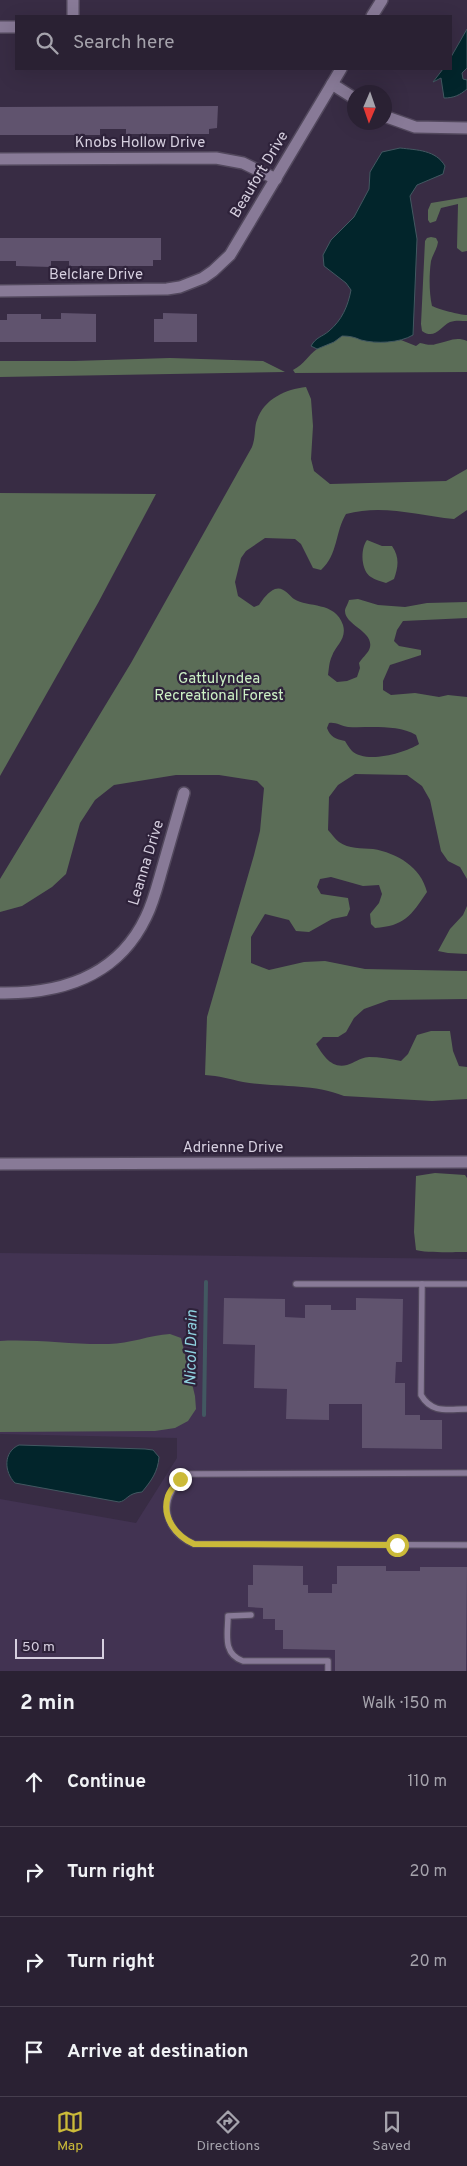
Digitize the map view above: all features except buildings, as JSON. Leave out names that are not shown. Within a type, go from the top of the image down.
[{"type":"street","points":[[73,0],[73,15]]},
{"type":"street","points":[[373,15],[382,0]]},
{"type":"street","points":[[0,28],[15,27]]},
{"type":"street","name":"Beaufort Drive","points":[[192,284],[213,271],[230,255],[340,70]]},
{"type":"street","points":[[332,84],[347,94]]},
{"type":"street","points":[[392,119],[415,127],[467,128]]},
{"type":"street","name":"Knobs Hollow Drive","points":[[0,159],[216,158],[243,163],[276,179]]},
{"type":"street","name":"Belclare Drive","points":[[0,291],[154,290],[192,284]]},
{"type":"street","name":"Leanna Drive","points":[[0,993],[50,990],[77,982],[98,971],[128,944],[142,926],[152,904],[184,793]]},
{"type":"street","name":"Adrienne Drive","points":[[0,1164],[467,1162]]},
{"type":"lane","points":[[296,1284],[467,1284]]},
{"type":"lane","points":[[422,1284],[421,1396],[426,1404],[433,1409],[467,1409]]},
{"type":"lane","points":[[467,1472],[190,1474],[180,1479],[173,1487],[168,1496],[167,1506],[173,1530],[182,1539],[194,1544],[467,1545]]},
{"type":"lane","points":[[251,1615],[228,1616],[227,1643],[234,1658],[243,1661],[328,1661],[328,1671]]},
{"type":"shaded area","points":[[467,29],[467,68],[462,73],[463,79],[467,80],[467,89],[457,96],[444,98],[441,78],[433,82],[442,70],[452,70],[452,55]]},
{"type":"shaded area","points":[[400,148],[419,150],[431,154],[437,157],[445,166],[443,174],[417,185],[410,196],[417,239],[413,335],[402,340],[381,342],[342,336],[334,342],[317,349],[311,346],[338,322],[346,307],[351,290],[346,283],[324,266],[323,255],[331,240],[354,217],[369,189],[370,172],[382,152]]},
{"type":"shaded area","points":[[0,1253],[467,1259],[467,1671],[0,1671],[0,1499],[136,1523],[177,1458],[177,1438],[0,1434]]},
{"type":"shaded area","points":[[19,1445],[145,1449],[153,1450],[159,1457],[154,1476],[142,1492],[130,1495],[119,1502],[15,1483],[7,1468],[7,1462],[10,1452]]},
{"type":"green space","points":[[467,197],[467,251],[462,252],[457,248],[458,204],[441,208],[436,221],[430,223],[428,220],[428,210],[431,203]]},
{"type":"green space","points":[[431,237],[436,238],[438,242],[430,266],[432,306],[449,312],[467,315],[467,321],[450,322],[437,332],[430,334],[422,331],[421,324],[425,241]]},
{"type":"green space","points":[[342,336],[353,336],[367,341],[401,340],[416,346],[420,343],[432,345],[455,339],[467,341],[467,372],[295,373],[293,370],[301,365],[314,351]]},
{"type":"green space","points":[[170,358],[263,361],[285,372],[0,377],[0,361]]},
{"type":"green space","name":"Gattulyndea Recreational Forest","points":[[306,387],[311,399],[313,426],[311,459],[314,471],[330,484],[446,481],[467,469],[467,510],[454,519],[386,510],[359,511],[346,514],[331,557],[321,570],[313,568],[301,544],[295,539],[265,538],[246,551],[241,558],[235,582],[238,596],[254,607],[259,605],[270,592],[278,588],[300,602],[321,606],[334,612],[339,617],[344,630],[344,634],[330,661],[328,675],[337,682],[357,677],[360,668],[359,663],[369,650],[370,644],[369,638],[346,616],[345,610],[349,600],[358,599],[378,605],[405,607],[427,603],[467,602],[467,618],[403,621],[397,630],[394,641],[399,646],[421,650],[421,655],[390,665],[383,681],[383,690],[391,695],[415,693],[439,697],[448,695],[467,697],[467,879],[460,867],[448,861],[441,851],[430,800],[422,786],[407,775],[355,774],[338,785],[329,797],[328,830],[338,841],[347,846],[382,851],[407,863],[419,875],[427,892],[406,918],[393,925],[375,928],[371,924],[370,914],[379,903],[382,894],[379,885],[363,886],[331,877],[320,879],[317,887],[321,894],[348,898],[350,909],[347,916],[332,919],[309,932],[296,931],[289,920],[265,914],[251,937],[251,963],[269,970],[304,962],[325,961],[365,969],[467,971],[467,999],[389,1000],[364,1009],[354,1018],[346,1032],[338,1037],[323,1037],[316,1044],[328,1060],[341,1066],[369,1057],[401,1061],[408,1054],[417,1035],[431,1031],[450,1031],[453,1051],[459,1066],[467,1067],[467,1099],[432,1101],[344,1096],[307,1087],[256,1084],[205,1075],[207,1017],[260,831],[264,788],[257,781],[219,775],[176,775],[114,785],[95,800],[80,823],[66,874],[52,887],[22,906],[0,912],[0,879],[131,663],[252,447],[256,423],[260,413],[277,396]],"holes":[[[329,723],[348,727],[400,729],[416,735],[419,744],[395,754],[366,757],[352,751],[345,741],[332,736],[327,728]]]},
{"type":"green space","points":[[0,493],[156,494],[98,603],[0,776]]},
{"type":"green space","points":[[367,540],[382,546],[392,546],[397,562],[394,579],[386,583],[374,579],[365,570],[363,565],[363,549]]},
{"type":"green space","points":[[467,906],[467,954],[438,951],[450,929],[463,915]]},
{"type":"green space","points":[[435,1173],[465,1175],[467,1178],[467,1252],[416,1250],[414,1232],[416,1176]]},
{"type":"green space","points":[[170,1334],[181,1338],[195,1396],[196,1409],[188,1421],[175,1428],[155,1431],[0,1432],[0,1341],[109,1344]]},
{"type":"waterway","name":"Nicol Drain","points":[[204,1415],[206,1282]]},
{"type":"route","points":[[180,1479],[168,1496],[169,1518],[173,1530],[182,1539],[194,1544],[397,1545]]}]
